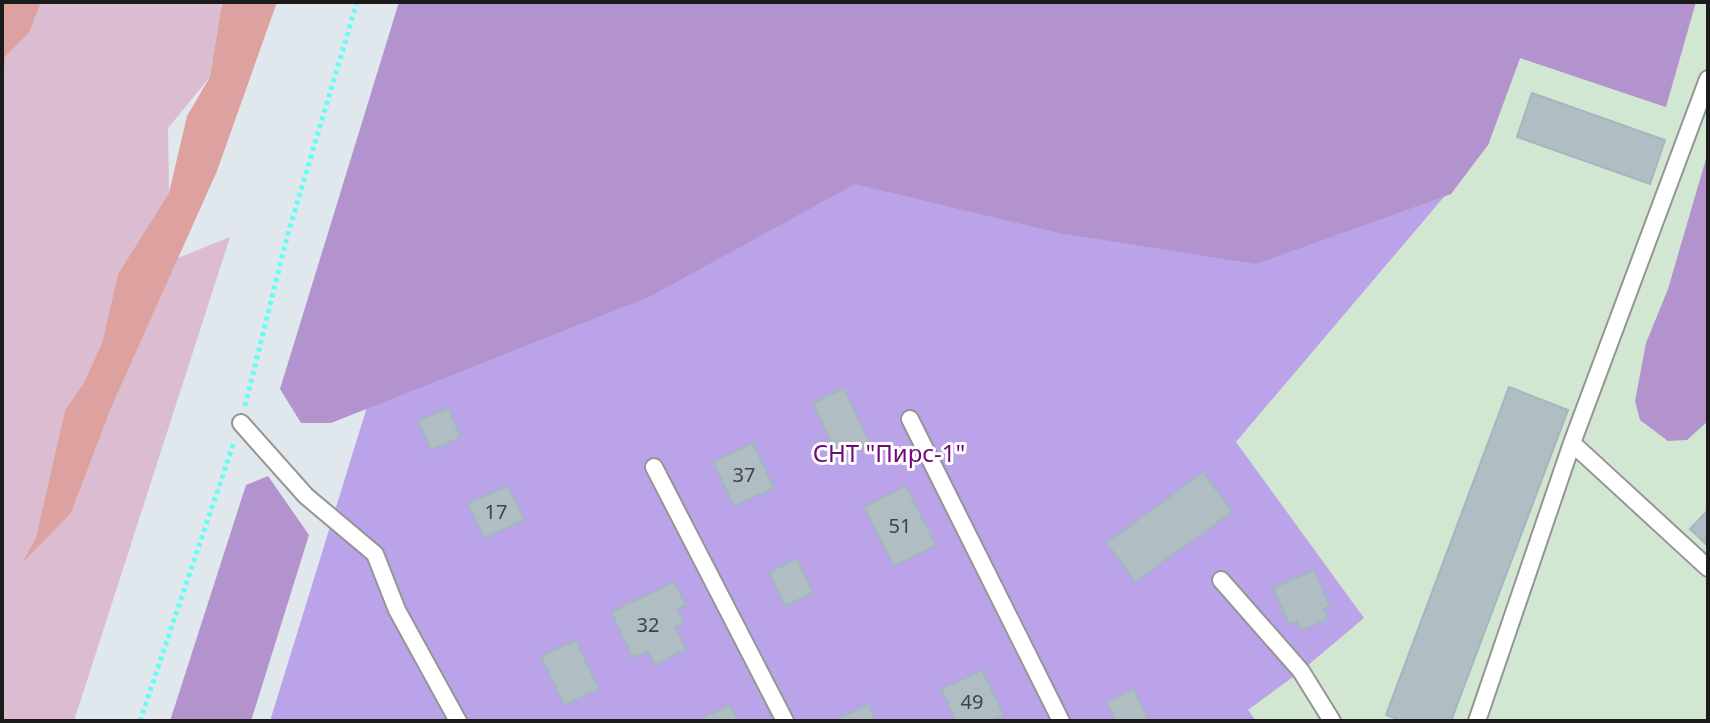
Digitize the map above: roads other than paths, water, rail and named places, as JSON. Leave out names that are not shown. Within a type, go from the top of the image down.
[{"type":"lane","points":[[1477,721],[1572,443],[1707,84]]},
{"type":"lane","points":[[910,419],[1061,721]]},
{"type":"lane","points":[[241,423],[306,496],[375,554],[397,610],[458,721]]},
{"type":"lane","points":[[1572,443],[1708,568]]},
{"type":"lane","points":[[654,467],[785,721]]},
{"type":"lane","points":[[1221,580],[1301,671],[1332,721]]},
{"type":"park label","name":"СНТ \"Пирс-1\"","points":[[889,454]]}]
